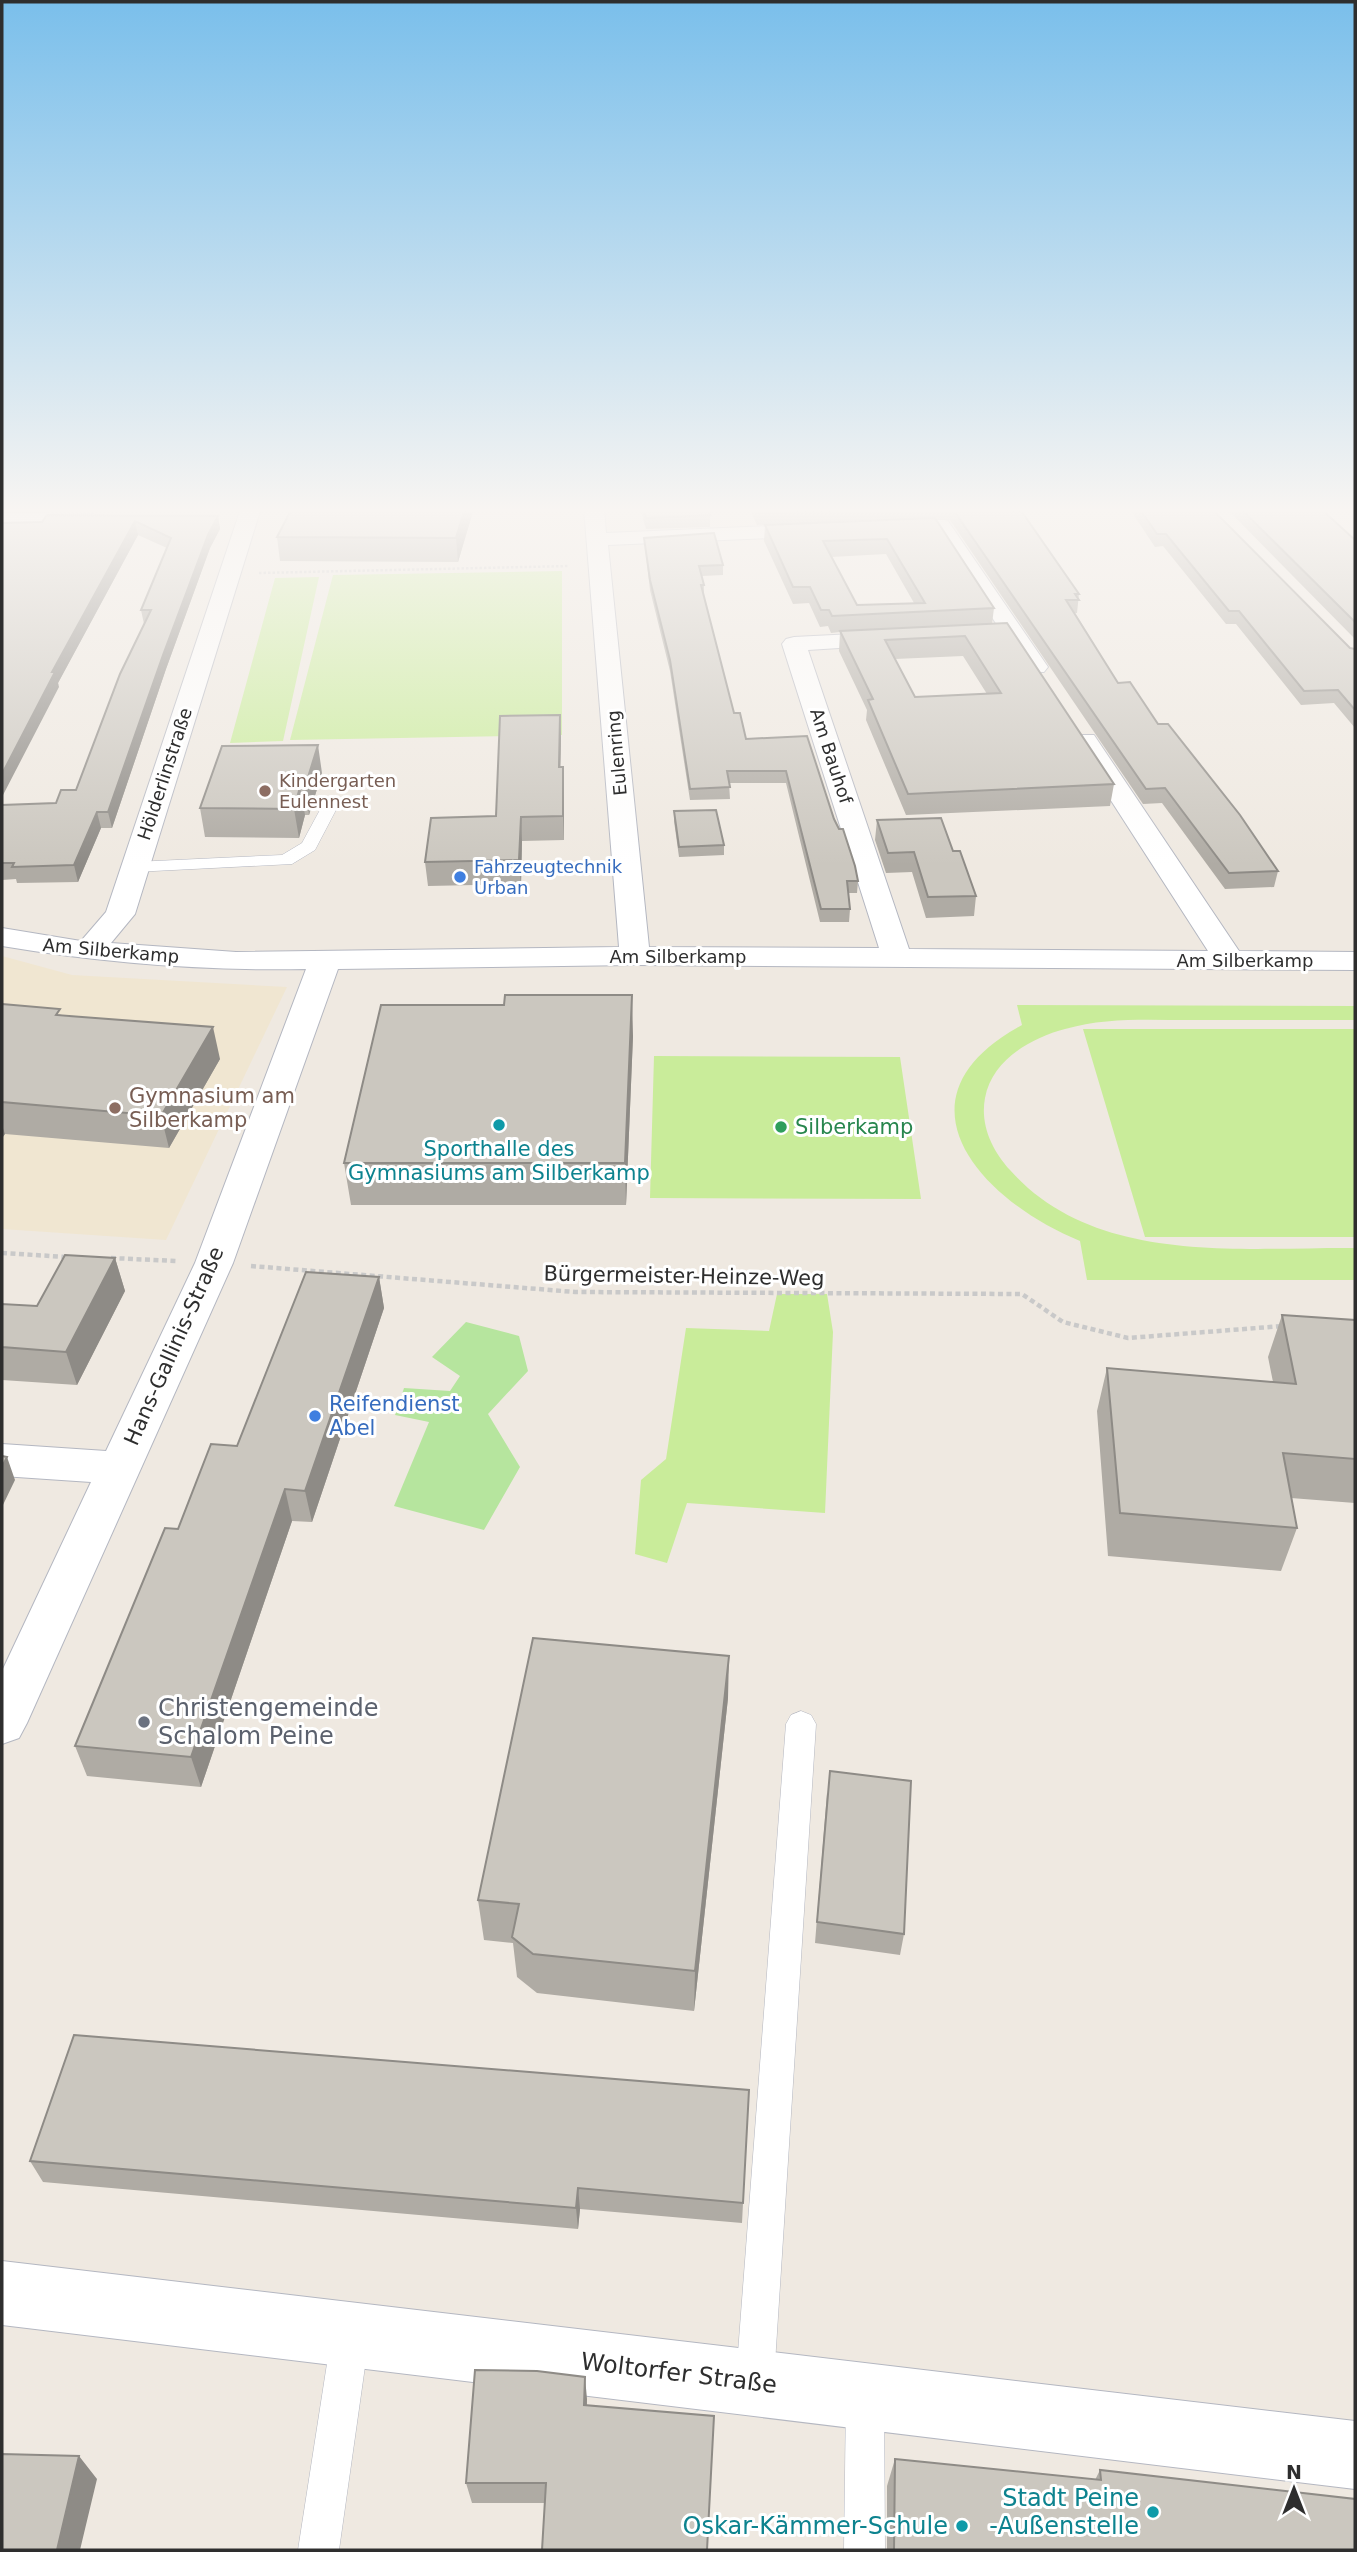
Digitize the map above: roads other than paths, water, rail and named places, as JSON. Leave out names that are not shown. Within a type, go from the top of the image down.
[{"type":"street","name":"Hölderlinstraße","points":[[88,950],[120,914],[213,627]]},
{"type":"street","name":"Eulenring","points":[[606,627],[635,956]]},
{"type":"street","points":[[1009,627],[1051,690]]},
{"type":"street","points":[[986,635],[1014,634]]},
{"type":"street","name":"Am Bauhof","points":[[897,958],[794,644],[918,638]]},
{"type":"street","points":[[1074,724],[1230,961]]},
{"type":"street","name":"Am Silberkamp","points":[[2,937],[88,950],[236,961],[635,956],[1355,961]]},
{"type":"street","name":"Hans-Gallinis-Straße","points":[[2,1723],[214,1263],[325,961]]},
{"type":"street","points":[[2,1460],[118,1468]]},
{"type":"street","name":"Woltorfer Straße","points":[[2,2293],[1355,2455]]},
{"type":"lane","points":[[134,867],[286,860],[309,846],[329,808]]},
{"type":"lane","points":[[755,2382],[801,1724]]},
{"type":"lane","points":[[318,2550],[350,2335]]},
{"type":"lane","points":[[865,2396],[865,2550]]},
{"type":"place","name":"Kindergarten Eulennest","points":[[265,791]]},
{"type":"place","name":"Fahrzeugtechnik Urban","points":[[460,877]]},
{"type":"place","name":"Gymnasium am Silberkamp","points":[[115,1108]]},
{"type":"place","name":"Sporthalle des Gymnasiums am Silberkamp","points":[[499,1125]]},
{"type":"place","name":"Silberkamp","points":[[781,1127]]},
{"type":"place","name":"Reifendienst Abel","points":[[315,1416]]},
{"type":"place","name":"Christengemeinde Schalom Peine","points":[[144,1722]]},
{"type":"place","name":"Stadt Peine -Außenstelle","points":[[1153,2512]]},
{"type":"place","name":"Oskar-Kämmer-Schule","points":[[962,2526]]}]
